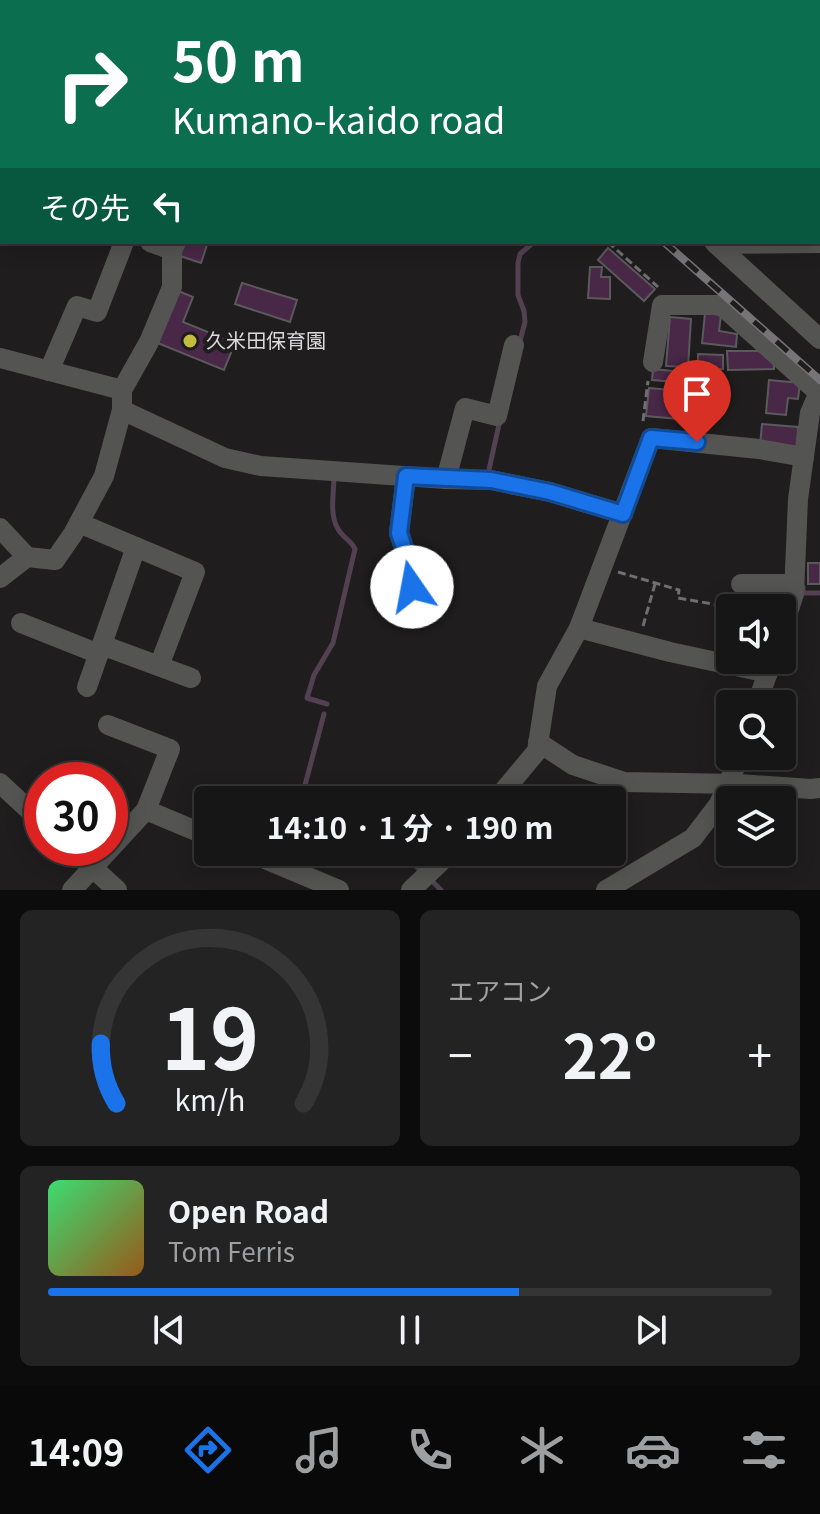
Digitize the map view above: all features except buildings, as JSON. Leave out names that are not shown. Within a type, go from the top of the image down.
[{"type":"street","points":[[49,371],[77,306],[97,312],[123,244]]},
{"type":"street","points":[[716,244],[820,339]]},
{"type":"street","points":[[0,528],[27,557],[55,560],[79,523],[104,476],[122,400],[172,287],[174,246]]},
{"type":"street","points":[[653,362],[662,305],[721,305],[819,391],[810,413],[798,499],[794,594]]},
{"type":"street","points":[[446,479],[465,408],[497,416],[514,345]]},
{"type":"street","points":[[0,358],[49,371],[122,400],[225,458],[261,466],[491,480],[550,492],[623,514]]},
{"type":"street","points":[[508,786],[537,751],[547,686],[579,628],[651,438],[804,457]]},
{"type":"street","points":[[401,607],[412,587],[412,571],[399,533],[406,476]]},
{"type":"street","points":[[798,499],[820,502]]},
{"type":"street","points":[[79,523],[195,572],[159,666]]},
{"type":"street","points":[[87,687],[136,547]]},
{"type":"street","points":[[0,578],[27,557]]},
{"type":"street","points":[[741,584],[794,584]]},
{"type":"street","points":[[21,623],[191,678]]},
{"type":"street","points":[[579,628],[670,652],[716,659]]},
{"type":"street","points":[[72,890],[146,810],[170,749],[108,725]]},
{"type":"street","points":[[538,742],[573,765],[624,782],[820,788]]},
{"type":"street","points":[[620,887],[693,838],[719,804],[734,770]]},
{"type":"street","points":[[0,783],[24,805]]},
{"type":"street","points":[[146,810],[194,830]]},
{"type":"street","points":[[282,866],[339,890]]},
{"type":"street","points":[[411,890],[436,866]]},
{"type":"street","points":[[92,868],[117,890]]},
{"type":"path","points":[[610,244],[678,305]]},
{"type":"path","points":[[651,438],[641,435],[653,362]]},
{"type":"path","points":[[602,568],[679,590],[678,598],[716,605]]},
{"type":"path","points":[[638,643],[655,584]]},
{"type":"waterway","points":[[519,345],[525,322],[518,295],[518,263],[520,254],[532,244]]},
{"type":"waterway","points":[[488,474],[500,420]]},
{"type":"waterway","points":[[327,704],[307,698],[314,675],[333,643],[355,549],[335,523],[334,476]]},
{"type":"waterway","points":[[803,587],[803,593],[820,593]]},
{"type":"waterway","points":[[305,786],[324,714]]},
{"type":"waterway","points":[[416,866],[421,871]]},
{"type":"waterway","points":[[431,880],[441,890]]},
{"type":"railway","points":[[666,244],[820,380]]},
{"type":"place","name":"久米田保育園","points":[[190,341]]},
{"type":"route","points":[[412,587],[412,571],[399,533],[406,476],[491,480],[550,492],[623,514],[651,438],[697,442]]}]
